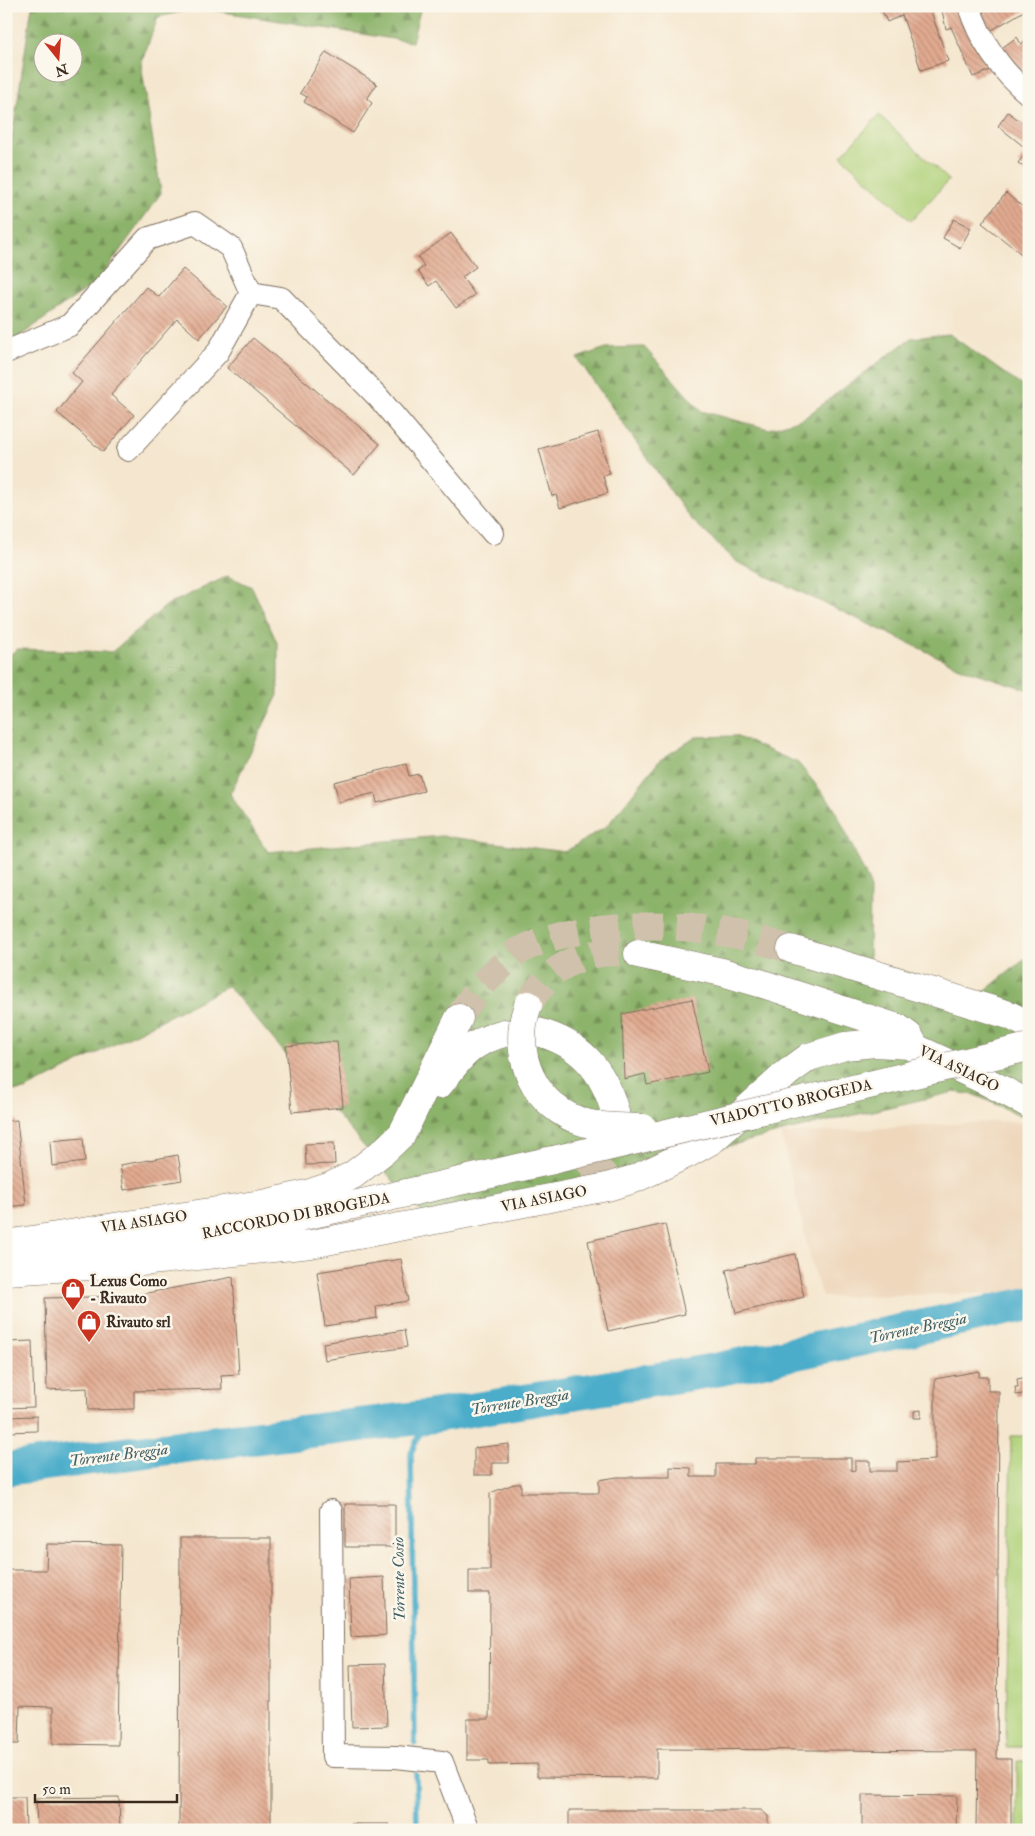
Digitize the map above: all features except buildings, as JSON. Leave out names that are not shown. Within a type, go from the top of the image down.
[{"type":"street","points":[[969,6],[973,19],[993,54],[1015,83],[1029,94]]},
{"type":"street","points":[[6,352],[70,325],[147,238],[195,223],[231,248],[251,293]]},
{"type":"street","points":[[128,450],[218,352],[251,293]]},
{"type":"street","points":[[251,293],[281,298],[378,397],[493,533]]},
{"type":"street","points":[[792,949],[1009,1015],[1029,1025]]},
{"type":"street","points":[[638,954],[722,972],[898,1028],[909,1036],[915,1047]]},
{"type":"street","points":[[528,1005],[524,1015],[521,1036],[525,1064],[538,1091],[557,1109],[585,1123],[603,1127],[680,1129]]},
{"type":"street","name":"VIA ASIAGO","points":[[6,1244],[100,1228],[229,1210],[306,1194],[331,1186],[353,1174],[384,1151],[402,1134],[459,1018]]},
{"type":"street","points":[[538,1032],[568,1043],[591,1064],[609,1091],[615,1112]]},
{"type":"street","points":[[402,1134],[418,1116],[434,1091],[465,1052],[483,1041],[504,1034]]},
{"type":"street","name":"VIA ASIAGO","points":[[6,1271],[122,1264],[310,1244],[607,1187],[634,1179],[712,1140],[787,1073],[809,1057],[845,1046],[875,1043],[909,1045],[984,1080],[1029,1104]]},
{"type":"street","name":"VIADOTTO BROGEDA","points":[[553,1160],[1029,1047]]},
{"type":"street","name":"RACCORDO DI BROGEDA","points":[[6,1256],[246,1229],[553,1160]]},
{"type":"street","points":[[552,1197],[586,1179]]},
{"type":"street","points":[[331,1511],[333,1756],[396,1757],[442,1762],[468,1830]]},
{"type":"shaded area","points":[[1006,1121],[1029,1123],[1029,1288],[998,1293],[822,1297],[812,1265],[781,1134]]},
{"type":"green space","points":[[32,6],[421,6],[412,42],[198,8],[158,17],[141,64],[161,193],[99,280],[6,346],[6,139],[12,138]]},
{"type":"green space","points":[[879,115],[949,180],[911,221],[841,156]]},
{"type":"green space","points":[[949,334],[1029,391],[1029,690],[966,670],[737,562],[689,517],[577,358],[606,348],[644,347],[701,411],[769,429],[804,418],[911,338]]},
{"type":"green space","points":[[228,576],[252,587],[278,645],[278,695],[230,794],[268,852],[442,836],[565,852],[607,826],[660,760],[696,737],[735,736],[798,763],[834,807],[870,885],[869,962],[982,993],[1029,956],[1029,1119],[975,1095],[954,1092],[790,1130],[430,1224],[228,986],[25,1090],[6,1091],[6,657],[18,649],[112,652],[167,605]]},
{"type":"green space","points":[[1011,1436],[1029,1436],[1029,1747],[1006,1747]]},
{"type":"green space","points":[[1017,1761],[1029,1761],[1029,1830],[1017,1830]]},
{"type":"waterway","name":"Torrente Breggia","points":[[6,1469],[427,1417],[715,1370],[1029,1304]]},
{"type":"waterway","name":"Torrente Cosio","points":[[415,1743],[411,1453],[427,1417]]},
{"type":"waterway","name":"Torrente Cosio","points":[[416,1775],[417,1830]]},
{"type":"tunnel","points":[[459,1018],[479,988],[515,953],[542,941],[567,933],[624,926],[653,925],[732,934],[791,949]]},
{"type":"tunnel","points":[[528,1005],[549,977],[574,960],[588,955],[604,953],[638,954]]},
{"type":"tunnel","points":[[586,1179],[597,1169],[610,1151],[615,1137],[615,1129]]},
{"type":"place","name":"Lexus Como - Rivauto","points":[[73,1311]]},
{"type":"place","name":"Rivauto srl","points":[[89,1343]]}]
